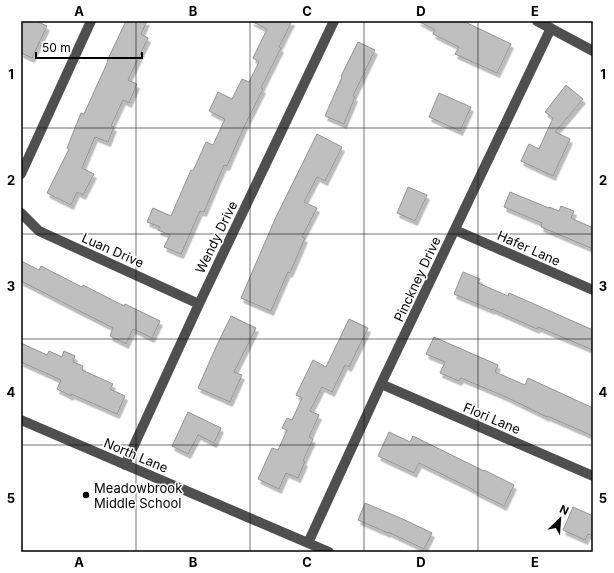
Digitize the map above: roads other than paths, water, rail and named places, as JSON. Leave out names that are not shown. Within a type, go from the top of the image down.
[{"type":"street","points":[[21,174],[91,21]]},
{"type":"street","name":"Wendy Drive","points":[[125,465],[199,304],[334,21]]},
{"type":"street","points":[[537,21],[593,51]]},
{"type":"street","name":"Pinckney Drive","points":[[308,543],[381,384],[551,28]]},
{"type":"street","name":"Luan Drive","points":[[21,213],[39,231],[199,304]]},
{"type":"street","name":"Hafer Lane","points":[[455,230],[593,290]]},
{"type":"street","name":"Flori Lane","points":[[381,384],[593,476]]},
{"type":"street","name":"North Lane","points":[[21,420],[329,552]]},
{"type":"place","name":"Meadowbrook Middle School","points":[[86,495]]}]
